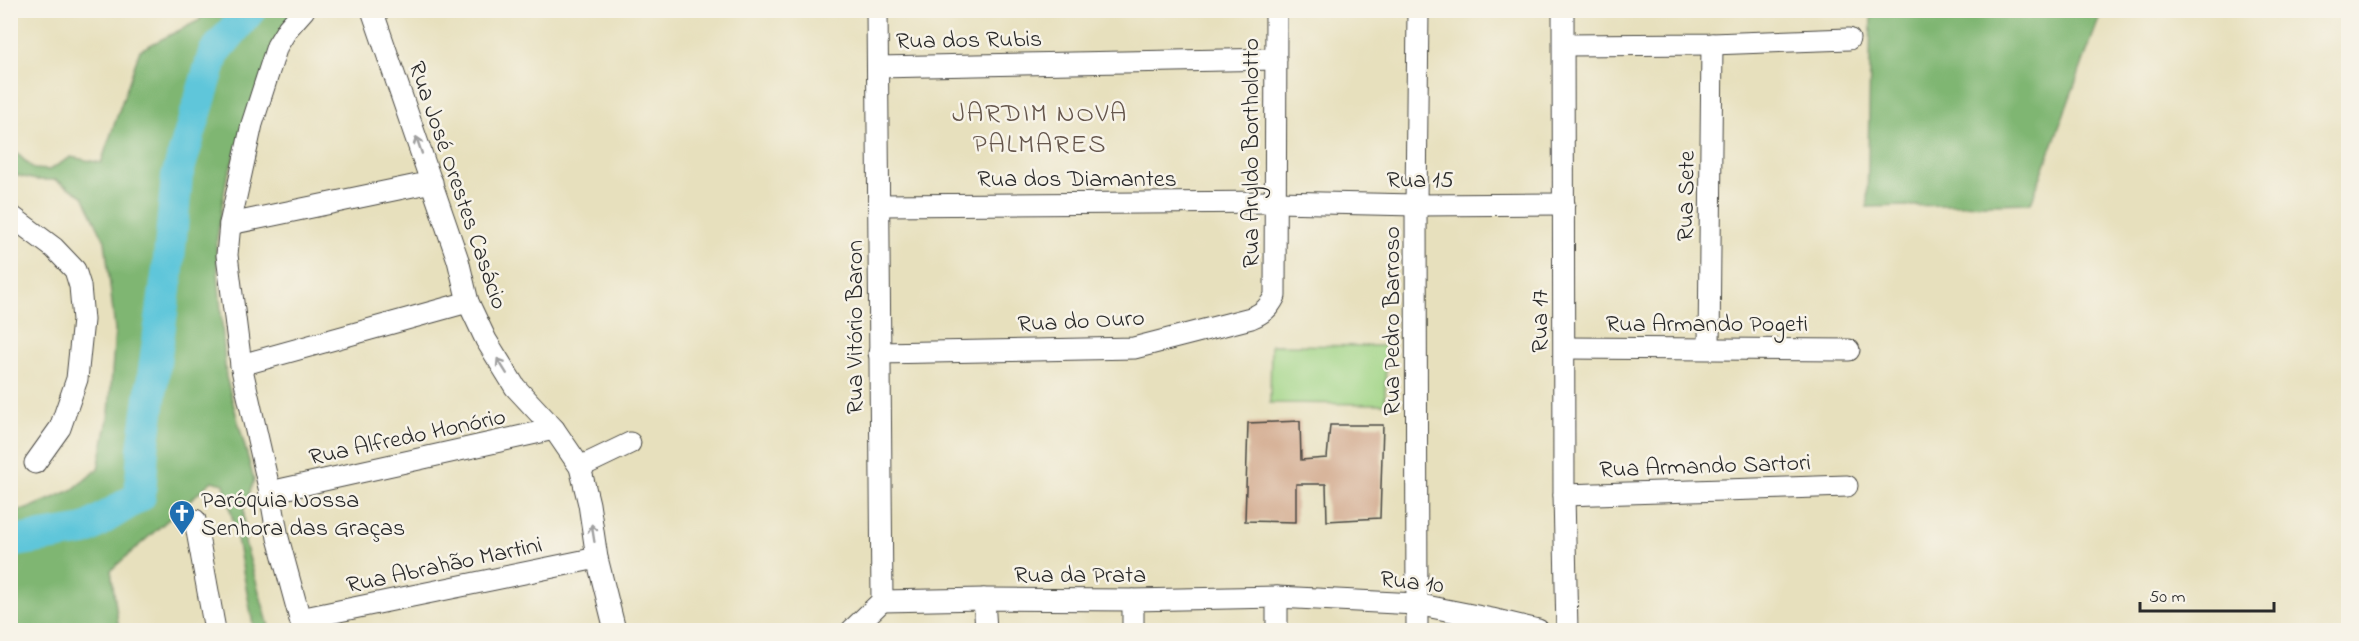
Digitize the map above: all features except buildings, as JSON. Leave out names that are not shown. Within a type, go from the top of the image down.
[{"type":"street","points":[[301,625],[278,538],[241,365],[227,255],[230,224],[252,124],[277,45],[304,10]]},
{"type":"street","name":"Rua José Orestes Casácio","points":[[372,10],[458,260],[468,302],[486,340],[514,387],[554,429],[580,467],[589,504],[597,558],[615,630]]},
{"type":"street","name":"Rua Vitório Baron","points":[[877,10],[882,601]]},
{"type":"street","name":"Rua Aryldo Bortholotto","points":[[1275,297],[1276,10]]},
{"type":"street","name":"Rua Pedro Barroso","points":[[1416,630],[1418,10]]},
{"type":"street","name":"Rua 17","points":[[1563,10],[1564,495],[1567,630]]},
{"type":"street","points":[[1564,45],[1712,44],[1849,39]]},
{"type":"street","name":"Rua Sete","points":[[1709,347],[1712,44]]},
{"type":"street","name":"Rua dos Rubis","points":[[878,67],[1276,59]]},
{"type":"street","points":[[230,224],[432,182]]},
{"type":"street","name":"Rua 15","points":[[1276,202],[1416,205],[1564,204]]},
{"type":"street","name":"Rua dos Diamantes","points":[[879,205],[1276,202]]},
{"type":"street","points":[[10,215],[54,248],[75,270],[80,286],[83,320],[77,379],[60,428],[35,464]]},
{"type":"street","name":"Rua do Ouro","points":[[879,353],[1134,348],[1251,318],[1270,306],[1275,297]]},
{"type":"street","points":[[241,365],[468,302]]},
{"type":"street","name":"Rua Armando Pogeti","points":[[1565,348],[1709,347],[1849,350]]},
{"type":"street","name":"Rua Alfredo Honório","points":[[270,492],[554,429]]},
{"type":"street","points":[[580,467],[630,443]]},
{"type":"street","name":"Rua Armando Sartori","points":[[1564,495],[1847,486]]},
{"type":"street","points":[[195,520],[215,630]]},
{"type":"street","name":"Rua Abrahão Martini","points":[[301,625],[597,558]]},
{"type":"street","points":[[1277,597],[1277,630]]},
{"type":"street","name":"Rua 10","points":[[1277,597],[1416,604],[1538,630]]},
{"type":"street","name":"Rua da Prata","points":[[882,601],[1277,597]]},
{"type":"street","points":[[984,599],[986,630]]},
{"type":"street","points":[[1133,600],[1133,630]]},
{"type":"street","points":[[852,630],[882,601]]},
{"type":"green space","points":[[202,11],[294,11],[257,89],[226,181],[216,245],[226,377],[254,480],[244,509],[245,543],[270,630],[254,630],[236,533],[224,484],[212,481],[111,570],[119,630],[11,630],[10,511],[27,509],[72,490],[98,469],[109,414],[115,330],[105,241],[83,196],[56,180],[36,180],[11,174],[11,148],[34,169],[49,170],[71,157],[101,163],[140,50],[200,20]]},
{"type":"green space","points":[[1871,11],[2102,11],[2031,203],[1867,207]]},
{"type":"green space","points":[[1271,345],[1386,346],[1385,404],[1270,403]]},
{"type":"waterway","points":[[10,542],[85,530],[140,496],[143,449],[168,269],[177,176],[214,53],[250,10]]},
{"type":"place","name":"Paróquia Nossa Senhora das Graças","points":[[182,536]]},
{"type":"district","name":"JARDIM NOVA PALMARES","points":[[1040,128]]}]
